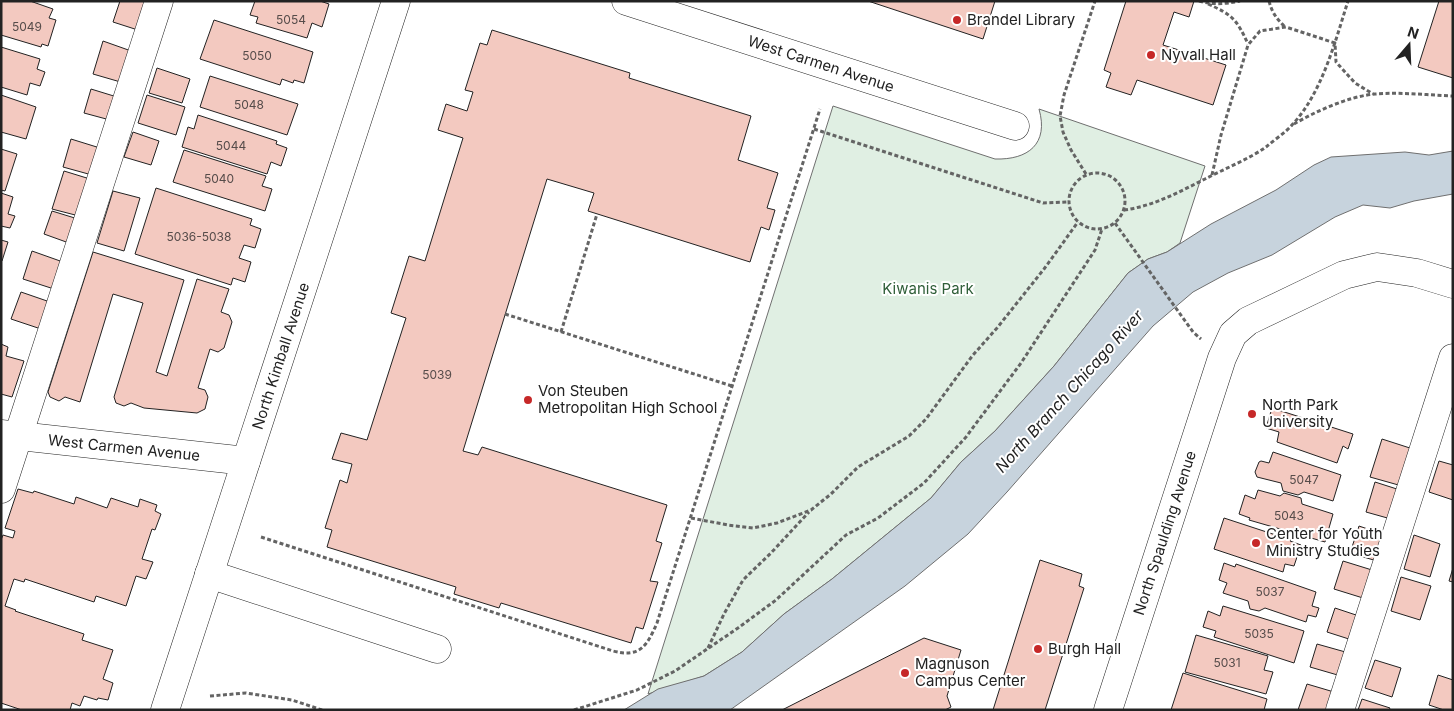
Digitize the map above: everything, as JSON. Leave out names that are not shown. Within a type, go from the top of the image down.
[{"type":"street","points":[[1,489],[10,435],[158,1]]},
{"type":"street","name":"North Kimball Avenue","points":[[165,710],[396,1]]},
{"type":"street","name":"West Carmen Avenue","points":[[631,2],[1015,126]]},
{"type":"street","name":"North Spaulding Avenue","points":[[1108,710],[1222,356],[1232,334],[1248,321],[1344,275],[1377,267],[1417,273],[1453,284]]},
{"type":"street","points":[[1340,710],[1453,358]]},
{"type":"street","name":"West Carmen Avenue","points":[[10,435],[246,461]]},
{"type":"street","points":[[209,574],[437,649]]},
{"type":"path","points":[[1086,174],[1071,150],[1063,132],[1060,116],[1064,95],[1095,1]]},
{"type":"path","points":[[1199,1],[1224,11],[1235,19],[1248,44]]},
{"type":"path","points":[[1208,4],[1226,4],[1240,1]]},
{"type":"path","points":[[1269,1],[1271,10],[1286,27],[1335,43]]},
{"type":"path","points":[[1292,125],[1306,106],[1323,74],[1348,1]]},
{"type":"path","points":[[1212,175],[1221,135],[1248,44],[1260,31],[1286,27]]},
{"type":"path","points":[[1335,43],[1336,62],[1355,84],[1373,94]]},
{"type":"path","points":[[1124,210],[1140,208],[1160,202],[1264,148],[1292,125],[1336,104],[1373,94],[1453,96]]},
{"type":"path","points":[[261,537],[626,654],[638,651],[648,642],[657,623],[820,109]]},
{"type":"path","points":[[814,129],[1043,203],[1069,202]]},
{"type":"path","points":[[1096,172],[1113,177],[1120,184],[1124,192],[1126,200],[1124,210],[1115,223],[1102,229],[1094,229],[1078,222],[1073,216],[1069,202],[1070,194],[1073,186],[1086,174],[1096,172]]},
{"type":"path","points":[[561,332],[597,214]]},
{"type":"path","points":[[708,648],[743,580],[771,554],[811,510],[831,494],[858,467],[909,436],[926,419],[973,355],[1044,269],[1078,222]]},
{"type":"path","points":[[1115,223],[1193,332]]},
{"type":"path","points":[[574,710],[637,690],[674,671],[776,600],[846,535],[878,518],[924,484],[966,437],[1021,363],[1095,250],[1102,229]]},
{"type":"path","points":[[505,314],[732,386]]},
{"type":"path","points":[[691,518],[728,526],[752,528],[777,523],[811,510]]},
{"type":"path","points":[[210,696],[246,693],[292,700],[322,710]]},
{"type":"green space","name":"Kiwanis Park","points":[[833,106],[995,159],[1017,157],[1033,148],[1041,132],[1039,109],[1205,166],[1180,243],[1167,252],[1148,259],[1128,273],[1054,366],[995,431],[961,462],[931,498],[832,579],[784,614],[742,652],[704,676],[648,694]]},
{"type":"water","name":"North Branch Chicago River","points":[[1453,151],[1453,194],[1414,201],[1390,208],[1363,205],[1335,217],[1272,255],[1228,273],[1193,292],[1153,326],[968,534],[905,586],[730,710],[624,710],[658,689],[704,676],[742,652],[784,614],[832,579],[931,498],[961,462],[995,431],[1054,366],[1128,273],[1148,259],[1167,252],[1211,224],[1276,190],[1314,165],[1331,157],[1405,152],[1429,155]]},
{"type":"building","points":[[1,1],[30,1],[53,9],[49,18],[56,20],[48,46],[42,44],[41,47],[1,35]]},
{"type":"building","points":[[120,1],[150,1],[141,31],[113,22]]},
{"type":"building","points":[[255,1],[320,1],[329,4],[322,27],[312,23],[307,38],[256,23],[258,17],[250,15]]},
{"type":"building","name":"Brandel Library","points":[[868,1],[995,1],[983,39]]},
{"type":"building","name":"Nyvall Hall","points":[[1126,1],[1194,1],[1189,17],[1174,12],[1163,45],[1226,65],[1213,105],[1137,80],[1131,95],[1106,87],[1111,73],[1104,70]]},
{"type":"building","points":[[1439,1],[1453,1],[1453,78],[1418,67]]},
{"type":"building","points":[[214,20],[313,52],[304,83],[294,80],[293,83],[282,79],[280,85],[200,59]]},
{"type":"building","name":"Von Steuben Metropolitan High School","points":[[492,30],[630,73],[629,78],[751,116],[738,160],[778,173],[767,208],[775,210],[769,230],[761,227],[750,262],[588,211],[594,193],[547,179],[463,451],[478,455],[482,447],[667,505],[656,541],[662,543],[650,581],[658,582],[643,629],[636,627],[631,643],[501,603],[499,608],[454,594],[456,587],[327,547],[332,530],[325,528],[340,480],[347,483],[352,464],[332,459],[341,433],[367,440],[406,318],[391,313],[409,256],[425,261],[463,138],[438,130],[446,104],[467,111],[473,92],[465,90],[480,43],[487,45]]},
{"type":"building","points":[[103,41],[134,52],[124,83],[93,74]]},
{"type":"building","points":[[1,47],[40,59],[37,69],[45,72],[40,86],[30,83],[27,95],[1,87]]},
{"type":"building","points":[[157,68],[190,79],[182,103],[149,93]]},
{"type":"building","points":[[210,76],[298,104],[287,135],[200,107]]},
{"type":"building","points":[[91,89],[117,97],[110,120],[84,113]]},
{"type":"building","points":[[1,95],[36,107],[26,139],[1,132]]},
{"type":"building","points":[[147,95],[185,107],[176,135],[138,123]]},
{"type":"building","points":[[198,115],[277,141],[276,144],[287,148],[281,166],[271,162],[267,174],[182,147],[188,127],[194,129]]},
{"type":"building","points":[[133,132],[159,141],[151,165],[124,157]]},
{"type":"building","points":[[71,139],[100,148],[92,175],[63,167]]},
{"type":"building","points":[[1,149],[17,154],[5,191],[1,190]]},
{"type":"building","points":[[184,150],[266,176],[262,186],[272,189],[265,211],[173,182]]},
{"type":"building","points":[[64,171],[90,179],[79,216],[52,209]]},
{"type":"building","points":[[156,188],[252,219],[250,225],[261,229],[255,248],[244,245],[239,258],[251,262],[245,282],[233,278],[231,285],[135,254]]},
{"type":"building","points":[[113,191],[140,198],[124,251],[97,243]]},
{"type":"building","points":[[1,193],[13,197],[8,214],[15,216],[10,228],[1,226]]},
{"type":"building","points":[[52,211],[78,219],[69,243],[44,234]]},
{"type":"building","points":[[1,240],[8,242],[2,261],[1,261]]},
{"type":"building","points":[[32,251],[63,262],[54,289],[23,279]]},
{"type":"building","points":[[93,252],[184,280],[156,372],[167,376],[197,279],[229,289],[221,312],[229,315],[232,322],[224,348],[218,352],[210,349],[198,388],[205,390],[208,397],[205,409],[197,413],[144,408],[131,403],[124,406],[116,403],[114,397],[143,303],[113,294],[80,402],[65,397],[59,401],[50,397],[48,392]]},
{"type":"building","points":[[21,292],[50,302],[41,329],[11,319]]},
{"type":"building","points":[[1,344],[8,347],[6,356],[24,361],[12,397],[1,394]]},
{"type":"building","points":[[1272,408],[1353,434],[1348,449],[1343,446],[1337,463],[1277,442],[1279,432],[1266,428]]},
{"type":"building","points":[[1382,439],[1413,449],[1402,486],[1370,477]]},
{"type":"building","points":[[1273,452],[1341,475],[1333,501],[1304,492],[1298,495],[1283,491],[1281,483],[1257,477],[1255,472],[1259,462],[1269,463]]},
{"type":"building","points":[[1439,461],[1453,465],[1453,500],[1429,492]]},
{"type":"building","points":[[1375,482],[1400,490],[1391,519],[1366,512]]},
{"type":"building","points":[[18,489],[33,493],[34,491],[74,504],[76,497],[107,508],[111,498],[138,507],[140,499],[157,505],[155,511],[161,514],[155,530],[152,529],[142,559],[153,562],[146,579],[136,576],[126,606],[96,596],[94,602],[25,579],[24,582],[14,579],[5,606],[84,634],[82,640],[113,650],[103,679],[113,683],[108,700],[98,698],[97,700],[84,696],[80,706],[72,703],[70,710],[22,710],[1,703],[1,540],[3,535],[13,538],[15,531],[5,528]]},
{"type":"building","points":[[1258,490],[1280,496],[1284,493],[1301,498],[1302,504],[1333,514],[1325,542],[1249,520],[1250,518],[1239,514],[1245,495],[1255,499]]},
{"type":"building","name":"Center for Youth Ministry Studies","points":[[1224,518],[1301,545],[1294,566],[1285,564],[1283,572],[1214,549]]},
{"type":"building","points":[[1359,526],[1385,535],[1377,561],[1350,553]]},
{"type":"building","points":[[1414,535],[1440,544],[1430,577],[1404,569]]},
{"type":"building","name":"Burgh Hall","points":[[1040,560],[1082,574],[1079,586],[1084,588],[1045,710],[993,710]]},
{"type":"building","points":[[1343,561],[1372,570],[1363,598],[1334,589]]},
{"type":"building","points":[[1224,563],[1235,567],[1236,564],[1316,592],[1312,606],[1319,608],[1316,617],[1308,615],[1306,622],[1265,608],[1259,611],[1250,609],[1248,601],[1223,593],[1227,583],[1219,580]]},
{"type":"building","points":[[1453,568],[1453,582],[1449,581]]},
{"type":"building","points":[[1401,577],[1431,586],[1420,620],[1391,611]]},
{"type":"building","points":[[1223,606],[1304,631],[1294,663],[1214,637],[1216,631],[1203,627],[1208,611],[1220,616]]},
{"type":"building","points":[[1335,608],[1359,616],[1352,640],[1327,632]]},
{"type":"building","points":[[1196,635],[1268,656],[1264,670],[1273,672],[1266,694],[1185,672]]},
{"type":"building","name":"Magnuson Campus Center","points":[[924,638],[961,650],[947,696],[951,707],[945,710],[782,710]]},
{"type":"building","points":[[1317,644],[1349,653],[1341,676],[1310,667]]},
{"type":"building","points":[[1375,660],[1401,668],[1392,697],[1365,688]]},
{"type":"building","points":[[1183,673],[1267,699],[1264,710],[1171,710]]},
{"type":"building","points":[[1438,675],[1453,680],[1453,710],[1444,710],[1429,705]]},
{"type":"building","points":[[1307,684],[1334,692],[1328,710],[1298,710]]},
{"type":"building","points":[[1362,699],[1390,708],[1389,710],[1358,710]]},
{"type":"place","name":"Brandel Library","points":[[957,20]]},
{"type":"place","name":"Nyvall Hall","points":[[1151,55]]},
{"type":"place","name":"Von Steuben Metropolitan High School","points":[[528,400]]},
{"type":"place","name":"North Park University","points":[[1252,414]]},
{"type":"place","name":"Center for Youth Ministry Studies","points":[[1256,543]]},
{"type":"place","name":"Burgh Hall","points":[[1038,649]]},
{"type":"place","name":"Magnuson Campus Center","points":[[905,673]]}]
